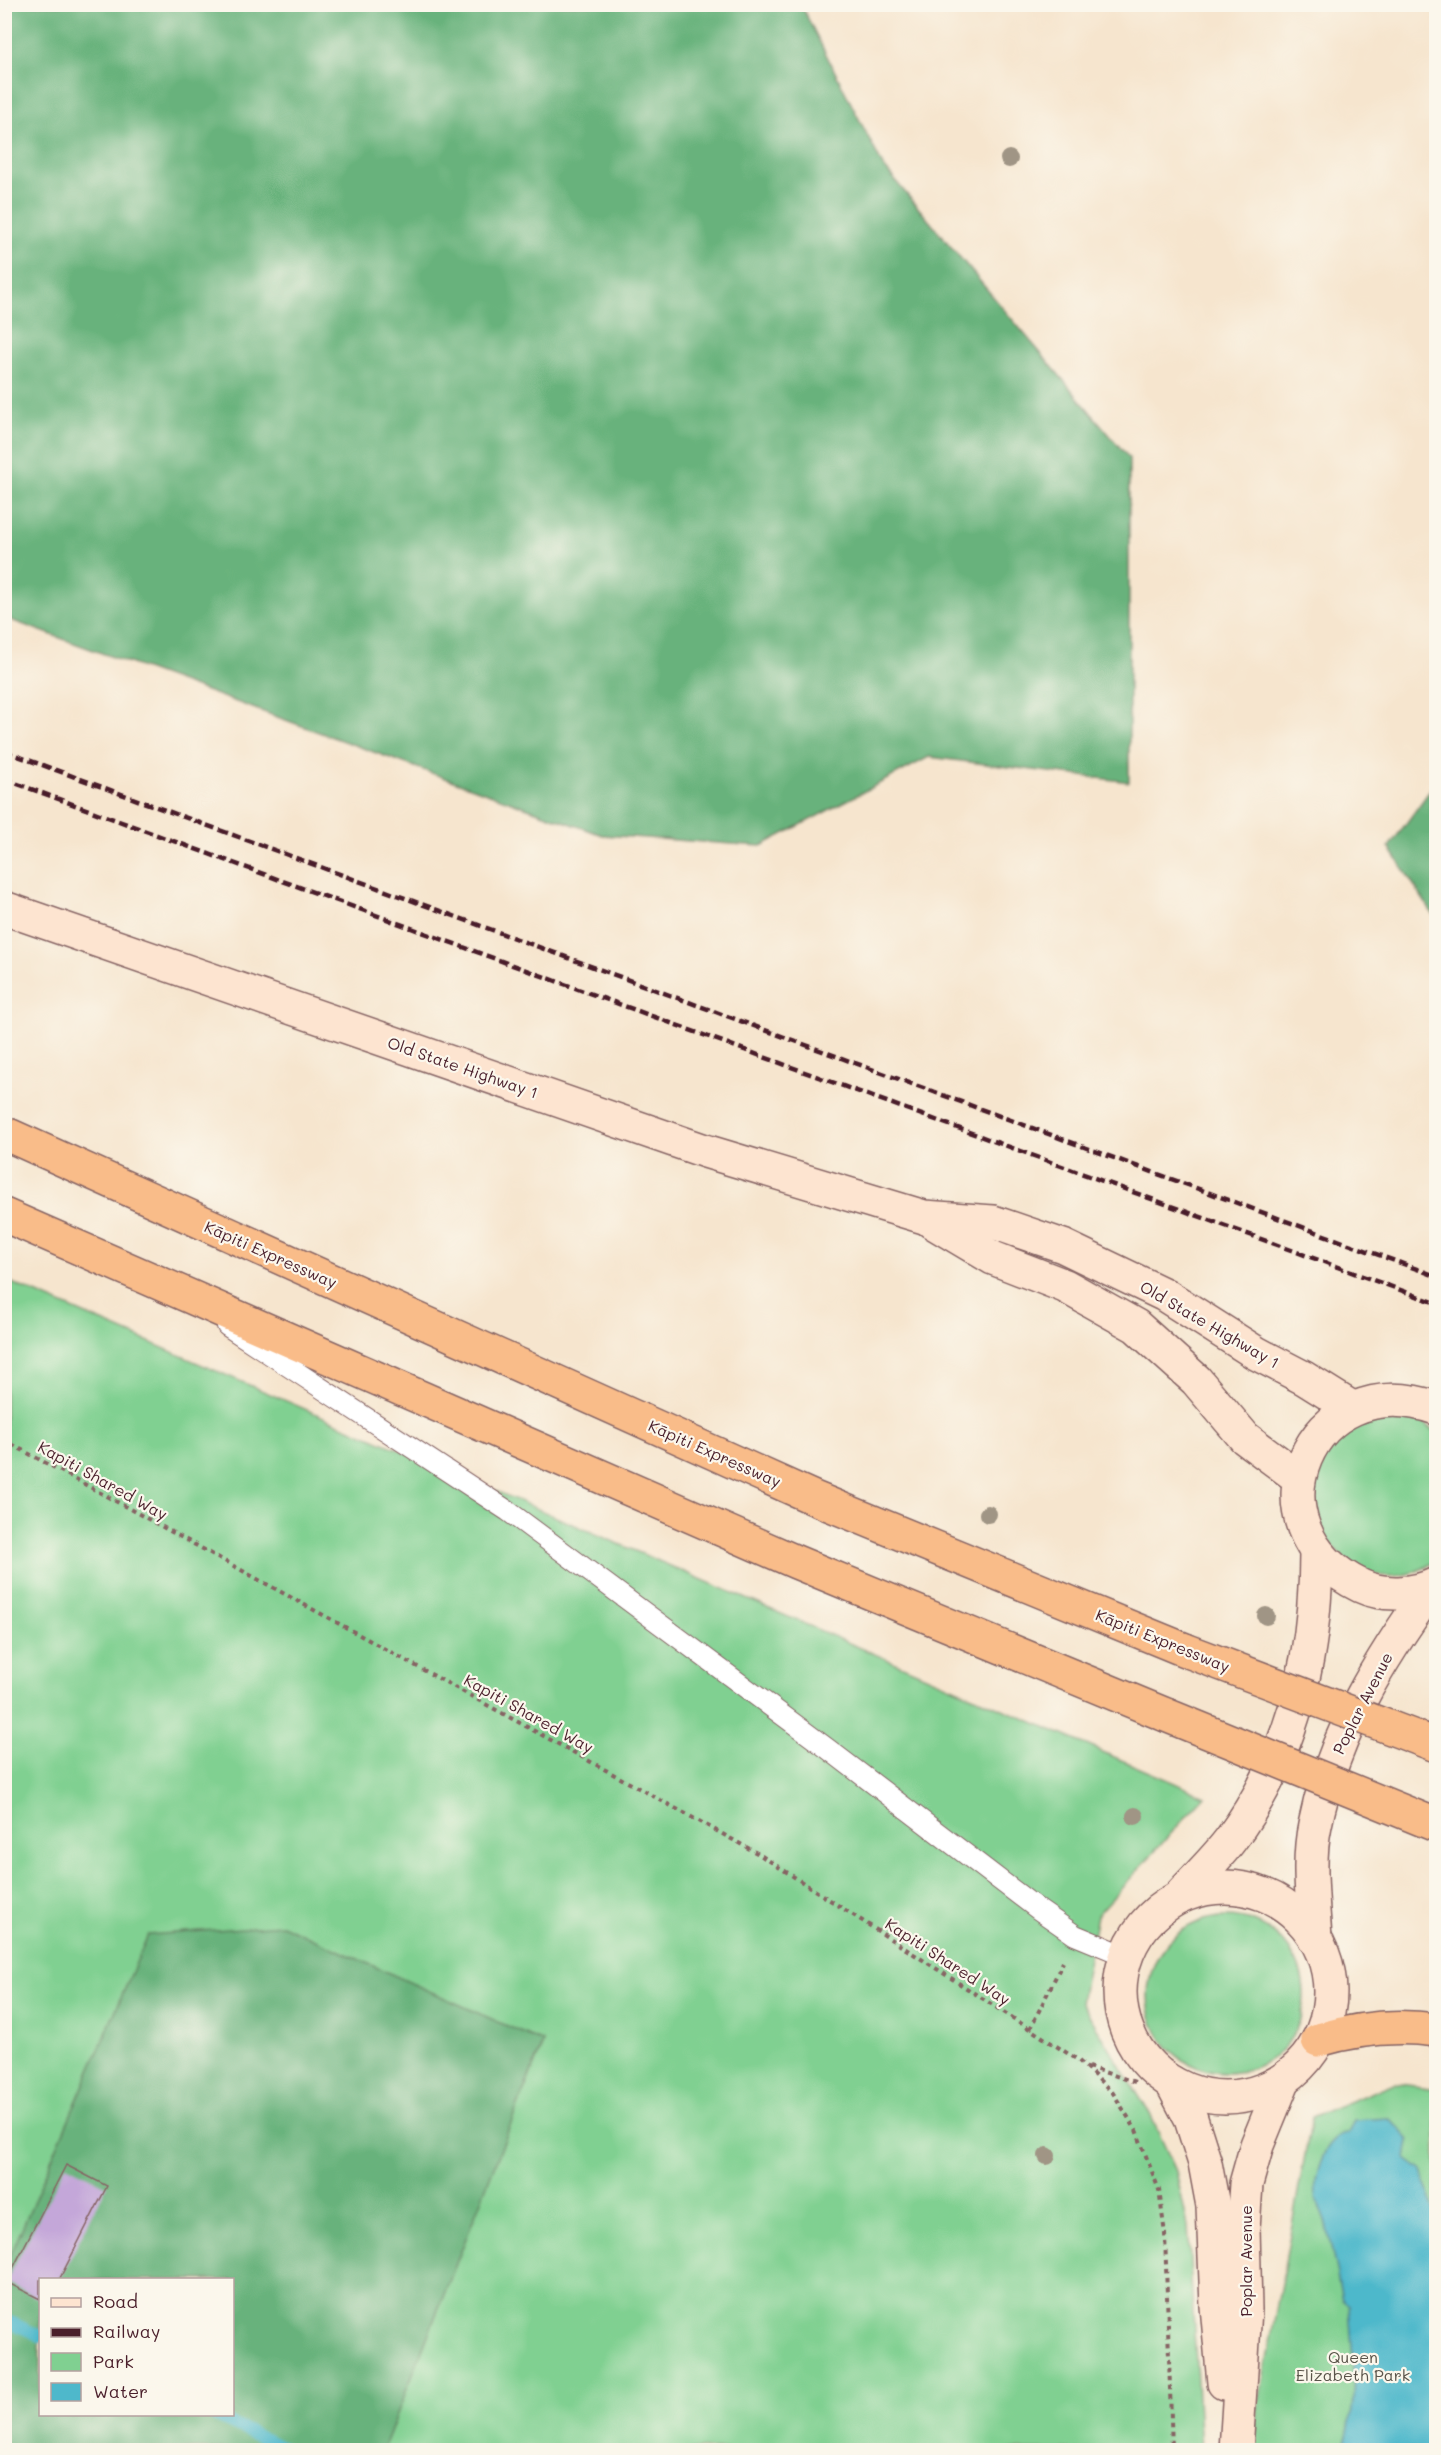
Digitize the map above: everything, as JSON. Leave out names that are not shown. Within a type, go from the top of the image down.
[{"type":"highway","name":"Kāpiti Expressway","points":[[4,1133],[814,1498],[1185,1650],[1437,1745]]},
{"type":"highway","points":[[4,1215],[796,1562],[1437,1825]]},
{"type":"highway","points":[[1318,2040],[1354,2029],[1399,2025],[1437,2030]]},
{"type":"main road","name":"Old State Highway 1","points":[[4,908],[705,1151],[924,1217],[993,1222],[1063,1246],[1165,1295],[1256,1353],[1304,1378],[1352,1408]]},
{"type":"main road","name":"Old State Highway 1","points":[[924,1217],[993,1258],[1065,1286],[1136,1326],[1196,1380],[1245,1438],[1299,1478]]},
{"type":"main road","points":[[1435,1585],[1402,1593],[1369,1590],[1340,1576],[1316,1553],[1305,1533],[1299,1512],[1299,1478],[1307,1454],[1318,1435],[1352,1408],[1383,1399],[1414,1400],[1437,1408]]},
{"type":"main road","points":[[1179,1897],[1205,1888],[1232,1887],[1259,1892],[1290,1910],[1315,1939],[1327,1969],[1329,2000],[1318,2040],[1308,2056],[1284,2079],[1246,2095],[1220,2097],[1196,2093],[1172,2083],[1144,2060],[1130,2039],[1124,2021],[1121,1977],[1132,1942],[1150,1918],[1179,1897],[1230,1840],[1254,1804],[1285,1740],[1304,1682],[1311,1642],[1316,1596],[1316,1553]]},
{"type":"main road","name":"Poplar Avenue","points":[[1315,1939],[1312,1881],[1314,1827],[1337,1746],[1365,1688],[1397,1636],[1435,1585]]},
{"type":"main road","name":"Poplar Avenue","points":[[1236,2451],[1245,2309],[1243,2228],[1246,2184],[1257,2145],[1284,2079]]},
{"type":"main road","name":"Poplar Avenue","points":[[1172,2083],[1191,2119],[1205,2163],[1213,2206],[1217,2306],[1231,2451]]},
{"type":"lane","points":[[172,1290],[508,1511],[1075,1935],[1126,1956]]},
{"type":"path","name":"Kapiti Shared Way","points":[[4,1440],[757,1853],[1084,2066],[1113,2093],[1136,2130],[1159,2190],[1167,2282],[1172,2451]]},
{"type":"path","points":[[1030,2029],[1075,1935]]},
{"type":"path","points":[[1084,2066],[1140,2083]]},
{"type":"green space","points":[[4,5],[801,5],[883,166],[1129,458],[1129,782],[929,757],[761,846],[602,835],[5,618]]},
{"type":"green space","points":[[1436,782],[1436,919],[1389,847]]},
{"type":"green space","points":[[5,1280],[1205,1796],[1097,1915],[1081,2002],[1150,2114],[1176,2171],[1188,2226],[1201,2450],[380,2450],[543,2043],[11,2254],[5,2253]]},
{"type":"green space","points":[[1398,1417],[1423,1423],[1436,1432],[1436,1561],[1397,1576],[1363,1570],[1335,1550],[1318,1521],[1313,1487],[1323,1455],[1350,1430]]},
{"type":"green space","points":[[1226,1917],[1241,1918],[1256,1923],[1281,1940],[1298,1965],[1303,1980],[1303,2010],[1298,2025],[1281,2050],[1256,2067],[1241,2072],[1226,2073],[1211,2072],[1196,2067],[1171,2050],[1154,2025],[1149,2010],[1148,1995],[1149,1980],[1154,1965],[1171,1940],[1196,1923],[1211,1918]]},
{"type":"green space","points":[[282,1925],[543,2042],[383,2450],[5,2450],[5,2253],[11,2254],[148,1935]]},
{"type":"green space","name":"Queen Elizabeth Park","points":[[1394,2083],[1436,2089],[1436,2450],[1250,2450],[1312,2117]]},
{"type":"water","points":[[1389,2118],[1409,2140],[1406,2159],[1422,2171],[1436,2217],[1436,2450],[1343,2450],[1352,2413],[1354,2378],[1349,2305],[1342,2300],[1325,2221],[1317,2199],[1316,2178],[1327,2149],[1340,2136],[1348,2134],[1354,2120]]},
{"type":"building","points":[[66,2165],[107,2186],[60,2278],[39,2278],[39,2298],[6,2282]]},
{"type":"waterway","points":[[4,2319],[39,2336]]},
{"type":"waterway","points":[[214,2416],[288,2450]]},
{"type":"railway","points":[[4,751],[1436,1276]]},
{"type":"railway","points":[[4,779],[1436,1303]]}]
